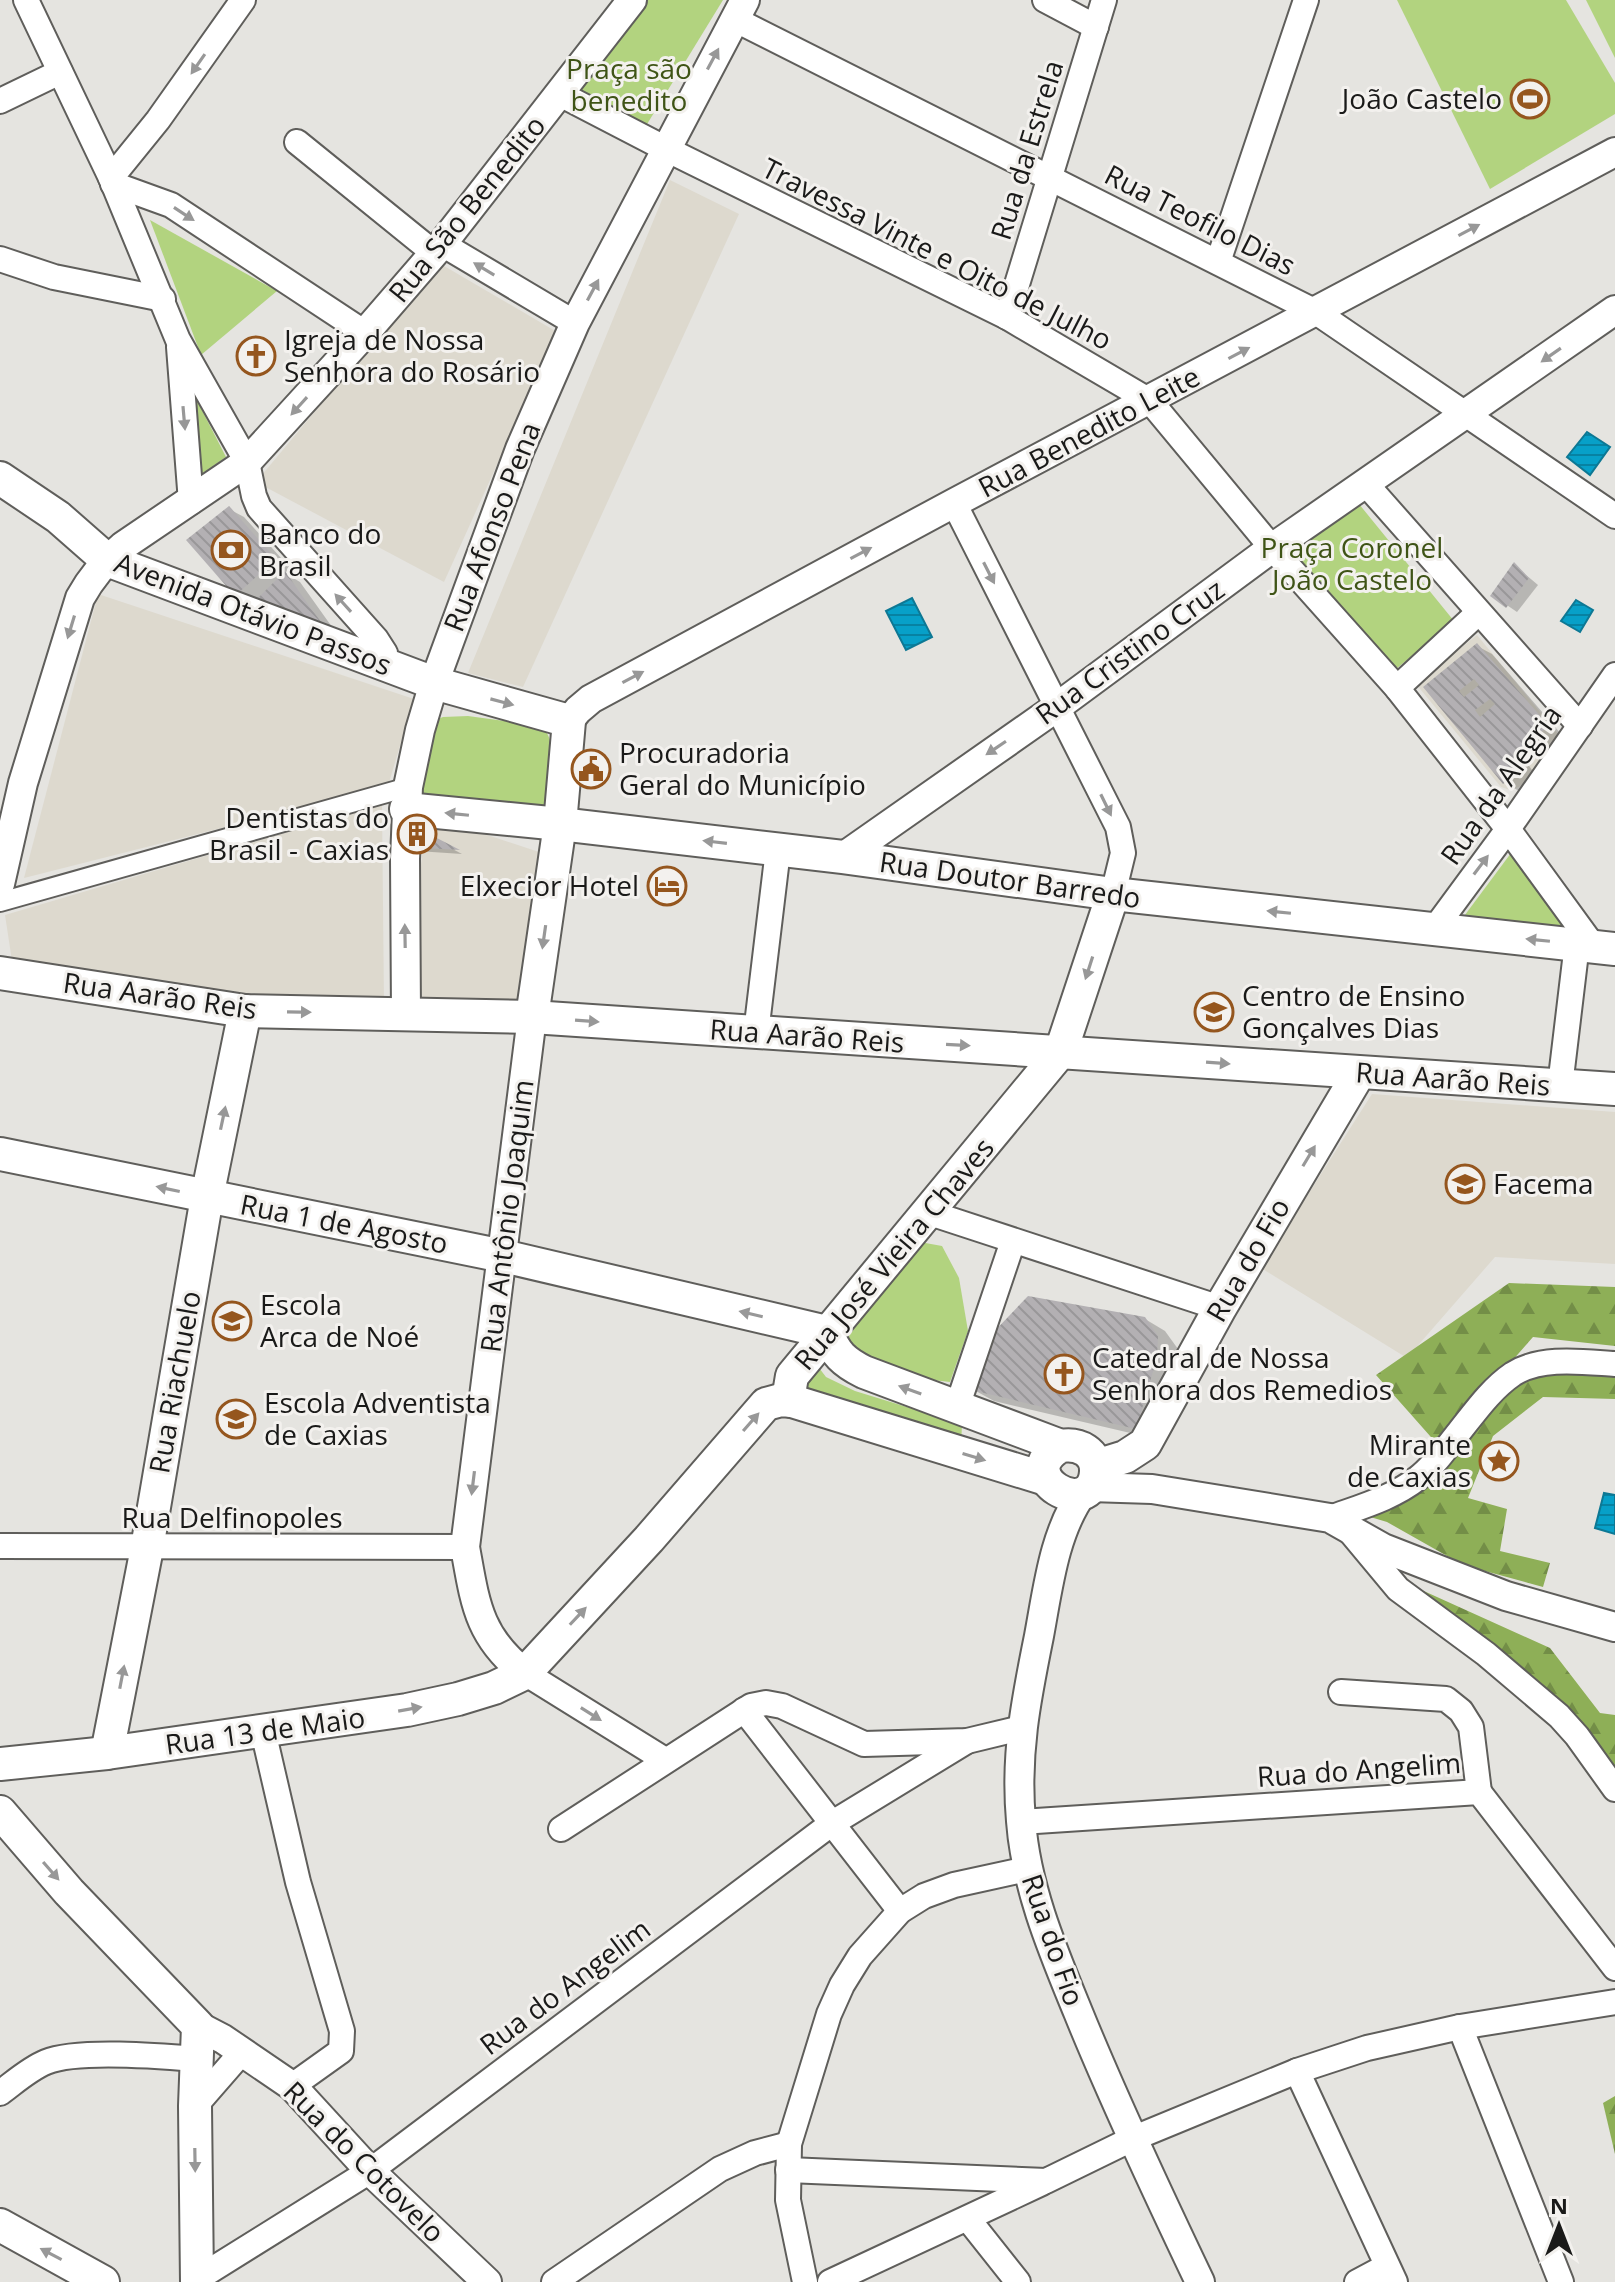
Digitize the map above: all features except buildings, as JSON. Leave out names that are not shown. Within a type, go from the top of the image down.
[{"type":"main road","name":"Avenida Otávio Passos","points":[[3,469],[58,517],[115,553],[383,665],[434,683],[569,721]]},
{"type":"main road","name":"Rua Antônio Joaquim","points":[[532,1017],[560,824],[569,721]]},
{"type":"main road","name":"Rua Doutor Barredo","points":[[407,798],[560,824],[843,857],[1113,894],[1596,947]]},
{"type":"main road","name":"Rua José Vieira Chaves","points":[[525,1673],[649,1539],[766,1404],[792,1401],[789,1394],[792,1376],[1061,1051],[1113,894]]},
{"type":"main road","name":"Rua Aarão Reis","points":[[0,973],[245,1011],[532,1017],[1615,1089]]},
{"type":"main road","name":"Rua Riachuelo","points":[[107,1753],[147,1548],[207,1197],[245,1011]]},
{"type":"main road","name":"Rua do Fio","points":[[1091,1479],[1145,1444],[1220,1308],[1359,1073]]},
{"type":"main road","name":"Rua 1 de Agosto","points":[[0,1154],[503,1256],[827,1332]]},
{"type":"main road","points":[[792,1401],[1048,1483],[1066,1495],[1091,1479],[1091,1454],[1085,1449],[1077,1445],[1061,1446],[874,1376],[844,1362],[833,1349],[827,1332]]},
{"type":"main road","points":[[1048,1483],[1045,1471],[1049,1456],[1061,1446]]},
{"type":"main road","name":"Rua 13 de Maio","points":[[0,1764],[107,1753],[407,1710],[494,1688],[525,1673]]},
{"type":"main road","name":"Rua do Cotovelo","points":[[0,1812],[69,1892],[198,2026]]},
{"type":"main road","points":[[197,2280],[195,2106],[198,2026]]},
{"type":"main road","points":[[0,2225],[103,2282]]},
{"type":"street","points":[[26,0],[112,181],[178,340],[247,462],[259,508],[376,639],[385,653],[383,665]]},
{"type":"street","points":[[112,181],[243,0]]},
{"type":"street","name":"Rua São Benedito","points":[[115,553],[247,462],[438,249],[632,0]]},
{"type":"street","points":[[1045,0],[1096,27]]},
{"type":"street","name":"Rua da Estrela","points":[[1007,317],[1104,0]]},
{"type":"street","points":[[1218,262],[1306,0]]},
{"type":"street","name":"Rua Teofilo Dias","points":[[739,10],[1049,178],[1316,312],[1615,516]]},
{"type":"street","name":"Rua Afonso Pena","points":[[406,1014],[407,798],[416,744],[434,683],[520,449],[575,323],[739,10]]},
{"type":"street","points":[[0,101],[60,72]]},
{"type":"street","name":"Travessa Vinte e Oito de Julho","points":[[560,94],[1007,317],[1150,401],[1272,548],[1397,688],[1596,947]]},
{"type":"street","points":[[297,142],[438,249],[575,323]]},
{"type":"street","name":"Rua Benedito Leite","points":[[569,721],[591,699],[1615,152]]},
{"type":"street","points":[[112,181],[171,205],[365,333]]},
{"type":"street","points":[[0,259],[54,277],[163,299]]},
{"type":"street","name":"Rua Cristino Cruz","points":[[843,857],[1057,707],[1272,548],[1615,310]]},
{"type":"street","points":[[178,340],[191,502]]},
{"type":"street","points":[[1366,484],[1580,726]]},
{"type":"street","points":[[954,503],[1122,839],[1123,853],[1113,894]]},
{"type":"street","points":[[0,884],[23,783],[80,598],[115,553]]},
{"type":"street","points":[[1397,688],[1478,613]]},
{"type":"street","name":"Rua da Alegria","points":[[1435,928],[1615,675]]},
{"type":"street","points":[[0,902],[407,798]]},
{"type":"street","points":[[756,1033],[778,850]]},
{"type":"street","points":[[1560,1086],[1596,947]]},
{"type":"street","name":"Rua Antônio Joaquim","points":[[532,1017],[465,1547],[478,1611],[490,1638],[505,1657],[525,1673],[665,1760]]},
{"type":"street","points":[[930,1213],[1220,1308]]},
{"type":"street","points":[[957,1407],[1013,1241]]},
{"type":"street","points":[[1337,1521],[1416,1479],[1434,1464],[1494,1391],[1515,1373],[1565,1362],[1615,1364]]},
{"type":"street","points":[[1091,1479],[1337,1521],[1383,1548],[1506,1596],[1615,1627]]},
{"type":"street","name":"Rua do Fio","points":[[1091,1479],[1071,1510],[1050,1575],[1021,1728],[1021,1822],[1027,1869],[1058,1962],[1106,2084],[1200,2282]]},
{"type":"street","name":"Rua do Fio","points":[[1048,1483],[1053,1522],[1050,1575]]},
{"type":"street","points":[[1337,1521],[1398,1589],[1486,1654],[1559,1716],[1615,1789]]},
{"type":"street","name":"Rua Delfinopoles","points":[[0,1546],[465,1547]]},
{"type":"street","points":[[1555,1609],[1615,1617]]},
{"type":"street","points":[[1341,1692],[1446,1699],[1461,1711],[1471,1727],[1479,1792]]},
{"type":"street","points":[[561,1829],[744,1710],[766,1703],[782,1706],[864,1744],[967,1741],[1021,1728]]},
{"type":"street","points":[[744,1710],[900,1911]]},
{"type":"street","points":[[263,1731],[298,1882],[342,2031],[341,2051],[292,2086]]},
{"type":"street","name":"Rua do Angelim","points":[[197,2280],[370,2171],[831,1824],[967,1741]]},
{"type":"street","name":"Rua do Angelim","points":[[1021,1822],[1479,1792],[1615,1968]]},
{"type":"street","points":[[805,2282],[788,2200],[789,2144],[829,2014],[842,1985],[860,1956],[900,1911],[924,1896],[954,1885],[1027,1869]]},
{"type":"street","points":[[830,2282],[1132,2139],[1297,2071],[1367,2048],[1460,2027],[1615,2002]]},
{"type":"street","name":"Rua do Cotovelo","points":[[198,2026],[292,2086],[370,2171],[487,2282]]},
{"type":"street","points":[[1460,2027],[1561,2282]]},
{"type":"street","points":[[195,2106],[242,2052]]},
{"type":"street","points":[[0,2093],[31,2069],[50,2060],[73,2056],[196,2059]]},
{"type":"street","points":[[1297,2071],[1391,2274],[1357,2282]]},
{"type":"street","points":[[554,2282],[720,2169],[755,2153],[789,2144]]},
{"type":"street","points":[[788,2170],[1046,2181]]},
{"type":"street","points":[[968,2219],[1018,2282]]},
{"type":"shaded area","points":[[670,180],[739,214],[523,687],[468,673]]},
{"type":"shaded area","points":[[439,263],[557,332],[444,582],[256,482]]},
{"type":"shaded area","points":[[98,594],[414,699],[388,786],[24,878]]},
{"type":"shaded area","points":[[1477,635],[1559,735],[1558,743],[1537,773],[1510,790],[1501,787],[1416,684]]},
{"type":"shaded area","points":[[382,804],[384,1003],[126,985],[12,961],[5,915]]},
{"type":"shaded area","points":[[427,815],[551,856],[534,1025],[402,1019]]},
{"type":"shaded area","name":"Facema","points":[[1372,1094],[1615,1112],[1615,1264],[1495,1257],[1407,1358],[1261,1268]]},
{"type":"green space","name":"Praça são benedito","points":[[648,0],[723,0],[641,134],[574,99]]},
{"type":"green space","name":"João Castelo","points":[[1397,0],[1566,0],[1615,83],[1615,114],[1490,189]]},
{"type":"green space","points":[[1586,0],[1615,0],[1615,58]]},
{"type":"green space","points":[[150,220],[277,291],[201,355]]},
{"type":"green space","points":[[186,379],[226,457],[187,484]]},
{"type":"green space","name":"Praça Coronel João Castelo","points":[[1359,504],[1454,621],[1390,674],[1285,553]]},
{"type":"green space","points":[[468,716],[542,726],[548,735],[553,758],[546,818],[418,799],[433,721],[443,717]]},
{"type":"green space","points":[[1514,849],[1567,932],[1456,927]]},
{"type":"green space","points":[[920,1242],[942,1246],[959,1278],[968,1331],[950,1382],[897,1376],[842,1346],[884,1285]]},
{"type":"green space","points":[[1509,1283],[1615,1287],[1615,1346],[1533,1337],[1438,1445],[1376,1375]]},
{"type":"green space","points":[[813,1360],[826,1377],[855,1391],[962,1424],[961,1447],[794,1397]]},
{"type":"green space","points":[[1570,1369],[1615,1373],[1615,1399],[1543,1397],[1493,1436],[1468,1498],[1507,1509],[1500,1551],[1550,1563],[1543,1587],[1463,1565],[1387,1522],[1367,1516],[1511,1384]]},
{"type":"green space","points":[[1395,1578],[1550,1648],[1600,1713],[1615,1715],[1615,1783]]},
{"type":"green space","points":[[1615,2096],[1615,2154],[1603,2103]]},
{"type":"water","points":[[1587,432],[1610,447],[1590,475],[1567,457]]},
{"type":"water","points":[[912,598],[932,637],[906,650],[886,611]]},
{"type":"water","points":[[1576,600],[1593,610],[1580,632],[1561,621]]},
{"type":"water","points":[[1604,1493],[1615,1495],[1615,1534],[1595,1528]]},
{"type":"place","name":"João Castelo","points":[[1530,99]]},
{"type":"place","name":"Igreja de Nossa Senhora do Rosário","points":[[256,356]]},
{"type":"place","name":"Banco do Brasil","points":[[231,550]]},
{"type":"place","name":"Procuradoria Geral do Município","points":[[591,769]]},
{"type":"place","name":"Dentistas do Brasil - Caxias","points":[[417,834]]},
{"type":"place","name":"Elxecior Hotel","points":[[667,886]]},
{"type":"place","name":"Centro de Ensino Gonçalves Dias","points":[[1214,1012]]},
{"type":"place","name":"Facema","points":[[1465,1184]]},
{"type":"place","name":"Escola Arca de Noé","points":[[232,1321]]},
{"type":"place","name":"Catedral de Nossa Senhora dos Remedios","points":[[1064,1374]]},
{"type":"place","name":"Escola Adventista de Caxias","points":[[236,1419]]},
{"type":"place","name":"Mirante de Caxias","points":[[1499,1461]]}]
